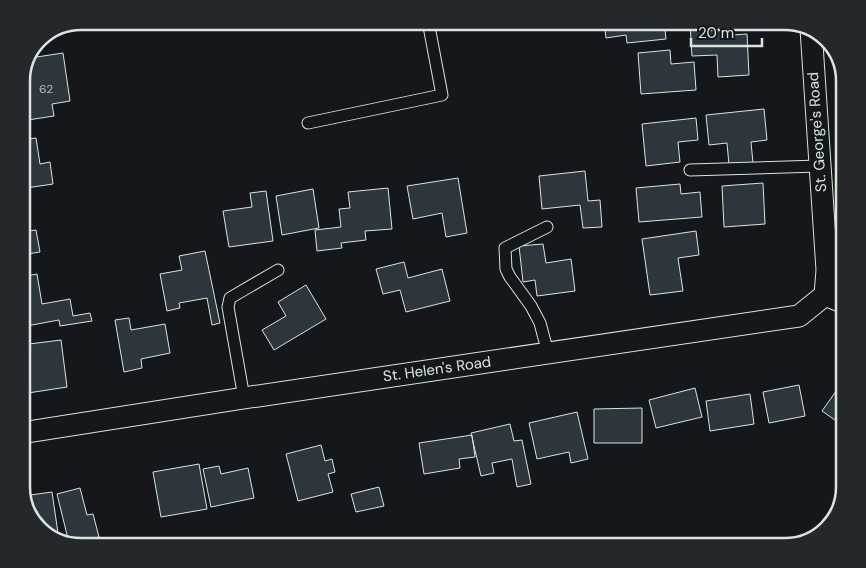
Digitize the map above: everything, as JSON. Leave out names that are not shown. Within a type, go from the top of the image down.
[{"type":"street","name":"St. George's Road","points":[[812,38],[827,270],[825,295]]},
{"type":"street","points":[[825,295],[836,299]]},
{"type":"street","name":"St. Helen's Road","points":[[30,432],[798,316],[825,295]]},
{"type":"lane","points":[[308,123],[442,95],[430,30]]},
{"type":"lane","points":[[690,170],[819,166]]},
{"type":"lane","points":[[547,227],[506,248],[506,269],[532,306],[540,323],[548,353]]},
{"type":"lane","points":[[244,398],[228,307],[230,298],[278,270]]},
{"type":"building","points":[[605,30],[665,30],[666,39],[627,43],[626,35],[606,38]]},
{"type":"building","points":[[690,30],[732,30],[732,35],[747,34],[749,75],[718,77],[717,55],[692,56]]},
{"type":"building","points":[[670,50],[671,64],[694,62],[696,90],[641,94],[638,53]]},
{"type":"building","points":[[63,53],[70,101],[52,104],[54,116],[30,120],[30,77],[36,57]]},
{"type":"building","points":[[764,109],[767,140],[751,142],[753,163],[729,165],[727,143],[709,145],[706,115]]},
{"type":"building","points":[[696,118],[698,140],[678,142],[680,162],[646,166],[642,124]]},
{"type":"building","points":[[36,138],[40,164],[50,162],[53,184],[30,187],[30,139]]},
{"type":"building","points":[[585,171],[588,201],[600,200],[602,227],[583,228],[580,205],[542,209],[539,176]]},
{"type":"building","points":[[458,178],[467,233],[446,237],[442,213],[413,219],[407,186]]},
{"type":"building","points":[[763,183],[765,224],[724,227],[722,186]]},
{"type":"building","points":[[680,184],[681,194],[700,192],[702,217],[639,222],[636,188]]},
{"type":"building","points":[[388,188],[392,229],[365,231],[366,240],[341,243],[342,248],[317,251],[315,230],[341,227],[339,209],[350,208],[348,192]]},
{"type":"building","points":[[313,189],[319,228],[282,235],[276,196]]},
{"type":"building","points":[[266,191],[273,241],[229,247],[223,211],[252,207],[250,193]]},
{"type":"building","points":[[36,230],[40,252],[30,254],[30,231]]},
{"type":"building","points":[[696,231],[699,255],[678,258],[683,291],[650,295],[642,239]]},
{"type":"building","points":[[543,244],[546,263],[571,259],[575,291],[537,296],[535,280],[523,282],[519,246]]},
{"type":"building","points":[[205,251],[220,323],[212,325],[207,298],[179,303],[180,308],[167,311],[160,274],[182,270],[179,256]]},
{"type":"building","points":[[404,262],[408,278],[442,269],[450,301],[406,312],[400,290],[383,294],[376,269]]},
{"type":"building","points":[[37,274],[42,304],[70,299],[73,316],[90,313],[92,321],[60,326],[59,320],[30,325],[30,275]]},
{"type":"building","points":[[306,285],[326,319],[274,350],[262,330],[286,316],[278,302]]},
{"type":"building","points":[[129,318],[131,330],[165,324],[170,353],[141,359],[142,368],[124,372],[115,320]]},
{"type":"building","points":[[61,340],[67,387],[30,393],[30,344]]},
{"type":"building","points":[[799,385],[805,416],[769,423],[763,392]]},
{"type":"building","points":[[695,388],[702,417],[656,428],[649,400]]},
{"type":"building","points":[[836,391],[836,421],[822,411]]},
{"type":"building","points":[[750,394],[754,424],[710,431],[706,401]]},
{"type":"building","points":[[642,408],[642,443],[594,443],[594,409]]},
{"type":"building","points":[[577,412],[588,459],[571,463],[569,452],[537,459],[529,423]]},
{"type":"building","points":[[510,424],[514,441],[522,440],[531,484],[517,487],[512,459],[492,463],[494,473],[481,476],[471,433]]},
{"type":"building","points":[[472,435],[475,457],[459,459],[460,468],[424,474],[419,443]]},
{"type":"building","points":[[321,445],[325,461],[332,459],[335,472],[328,474],[333,492],[298,501],[286,454]]},
{"type":"building","points":[[199,464],[207,509],[161,517],[153,472]]},
{"type":"building","points":[[219,466],[221,474],[248,468],[254,498],[211,507],[203,469]]},
{"type":"building","points":[[379,487],[384,506],[356,512],[351,494]]},
{"type":"building","points":[[80,488],[87,515],[93,514],[99,537],[74,538],[67,536],[57,494]]},
{"type":"building","points":[[52,492],[58,533],[40,518],[31,495]]}]
